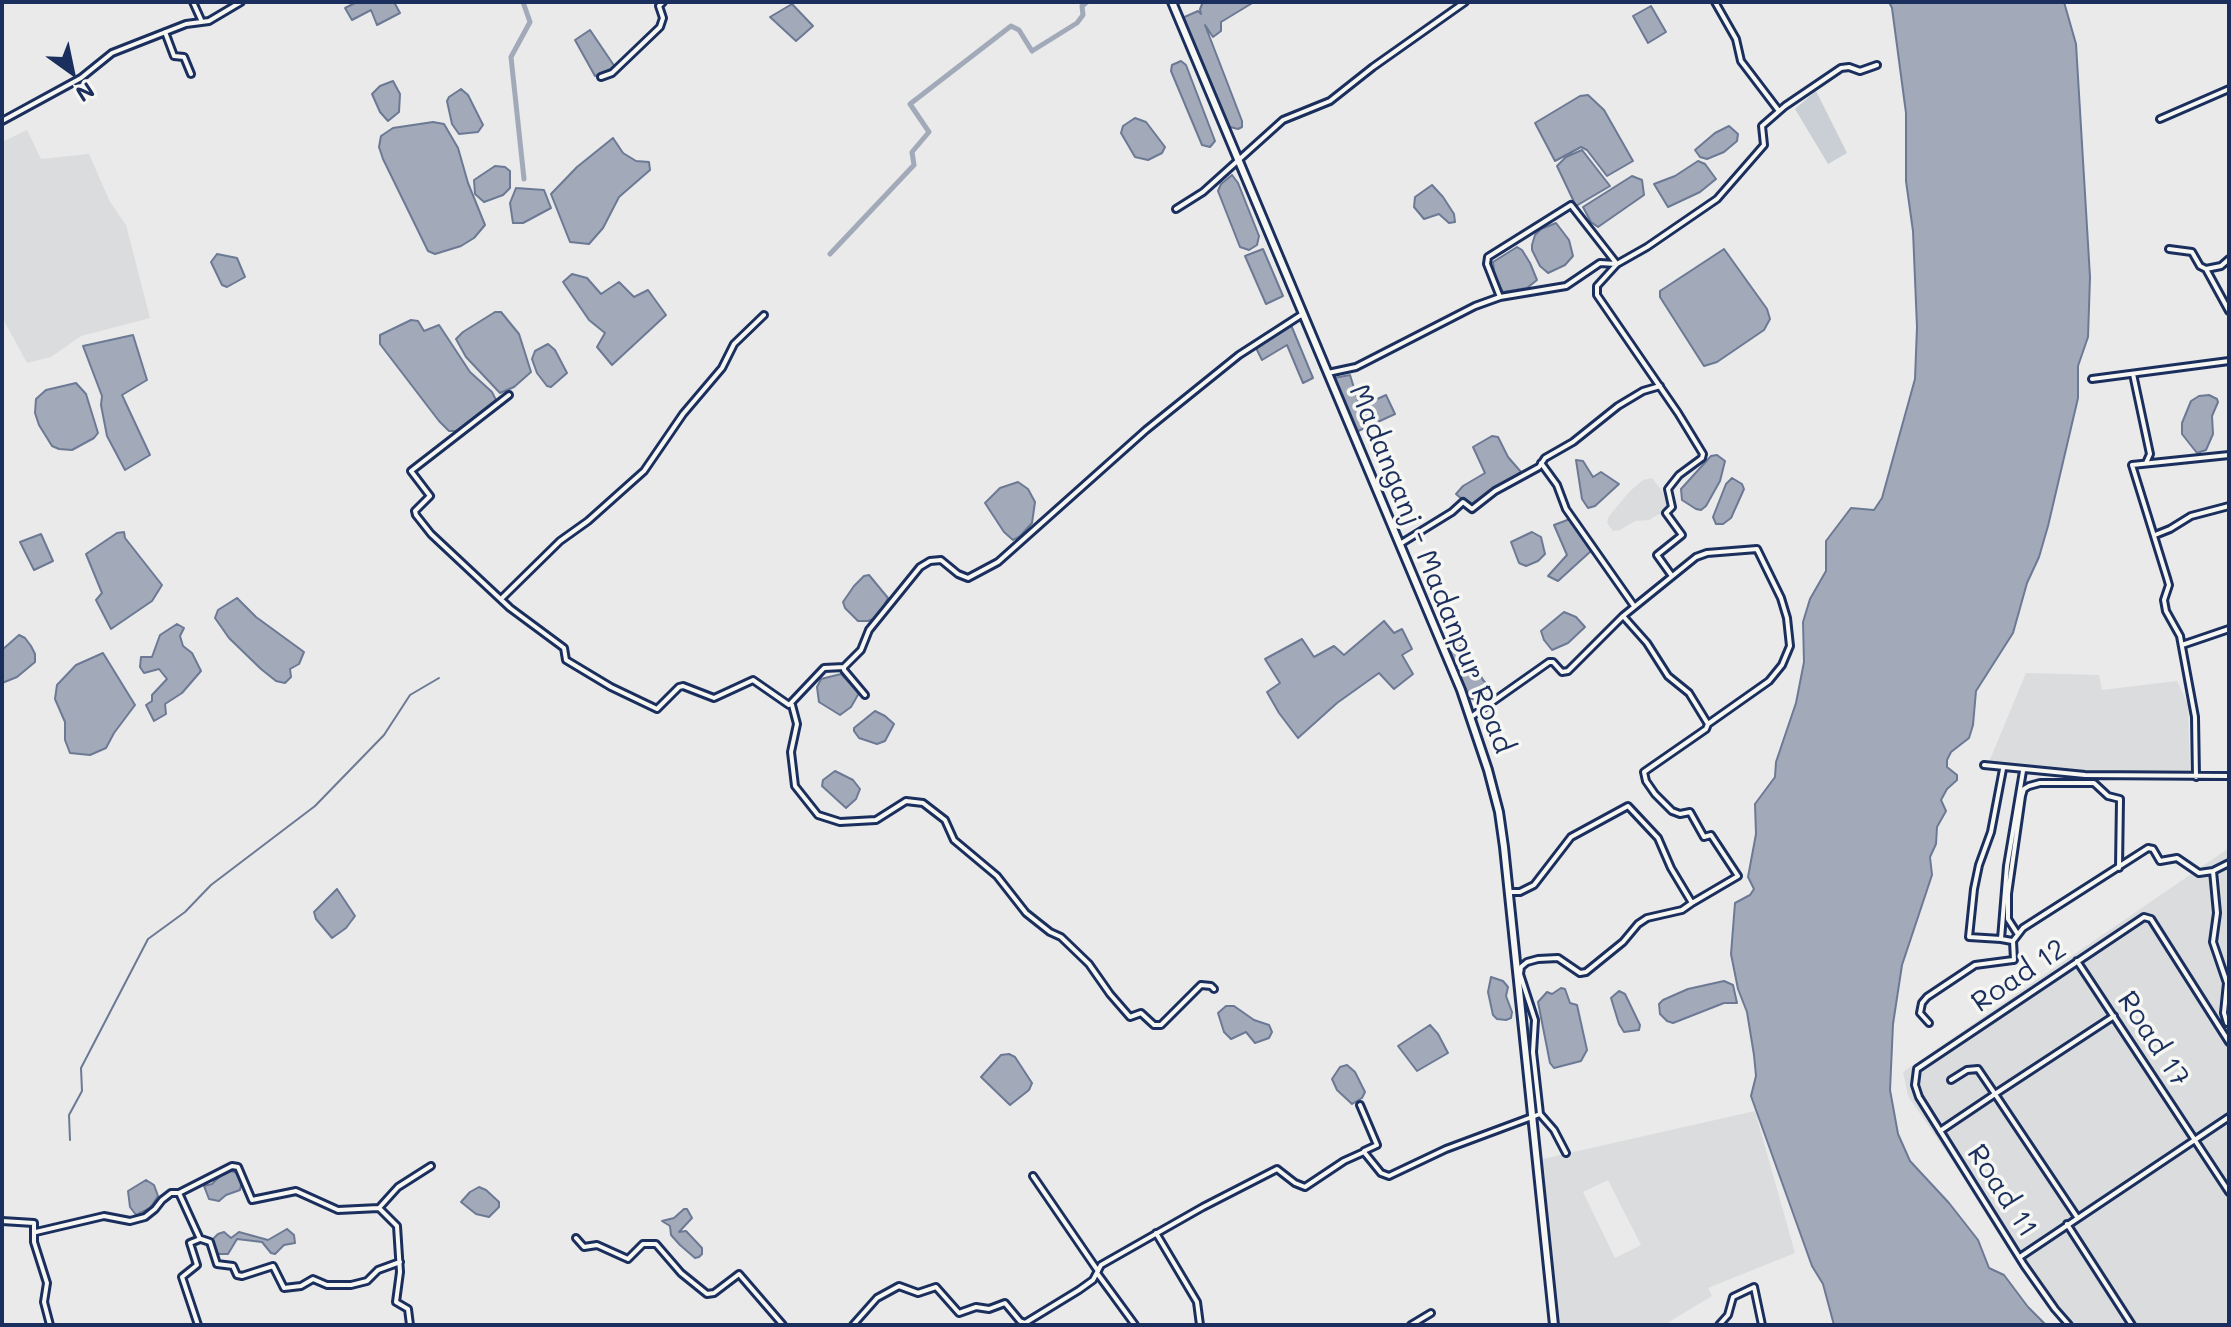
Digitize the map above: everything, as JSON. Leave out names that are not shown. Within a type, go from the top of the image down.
[{"type":"main road","name":"Madanganj - Madanpur Road","points":[[1172,2],[1471,717],[1499,812],[1554,1325]]},
{"type":"street","points":[[193,2],[202,22]]},
{"type":"street","points":[[2,121],[81,78],[112,53],[186,24],[209,21],[241,2]]},
{"type":"street","points":[[601,77],[612,73],[660,27],[663,18],[659,6],[663,2]]},
{"type":"street","points":[[1176,209],[1203,192],[1283,120],[1330,101],[1465,2]]},
{"type":"street","points":[[1715,2],[1736,39],[1741,61],[1779,111]]},
{"type":"street","points":[[165,32],[174,56],[184,57],[191,74]]},
{"type":"street","points":[[1672,576],[1657,555],[1682,535],[1666,513],[1672,507],[1668,489],[1703,454],[1597,295],[1597,286],[1617,264],[1717,199],[1764,145],[1762,126],[1779,111],[1841,68],[1858,71],[1877,65]]},
{"type":"street","points":[[2160,119],[2229,89]]},
{"type":"street","points":[[1500,297],[1487,264],[1488,257],[1571,205],[1617,264]]},
{"type":"street","points":[[2169,249],[2192,252],[2200,266],[2206,269],[2229,311]]},
{"type":"street","points":[[2206,269],[2221,266],[2229,259]]},
{"type":"street","points":[[1328,373],[1356,367],[1461,311],[1500,297],[1566,286],[1600,263],[1617,264]]},
{"type":"street","points":[[501,599],[560,541],[588,521],[644,471],[683,414],[722,368],[734,344],[764,315]]},
{"type":"street","points":[[792,705],[824,668],[844,667],[861,650],[869,630],[926,562],[941,560],[968,578],[986,570],[1011,552],[1117,455],[1222,368],[1301,315]]},
{"type":"street","points":[[2092,379],[2229,361]]},
{"type":"street","points":[[2133,374],[2150,454],[2146,463]]},
{"type":"street","points":[[1400,544],[1463,502],[1472,509],[1495,491],[1531,472],[1545,458],[1573,442],[1618,406],[1643,391],[1660,386]]},
{"type":"street","points":[[509,395],[411,472],[430,496],[415,511],[418,519],[501,599],[564,648],[566,660],[611,687],[657,709],[679,687],[714,698],[753,680],[787,705],[792,705]]},
{"type":"street","points":[[2196,777],[2195,717],[2182,645],[2178,630],[2166,611],[2164,600],[2169,585],[2132,465],[2229,455]]},
{"type":"street","points":[[1541,463],[1557,485],[1566,509],[1634,606]]},
{"type":"street","points":[[2155,535],[2191,516],[2229,506]]},
{"type":"street","points":[[1471,717],[1549,662],[1553,662],[1562,672],[1568,671],[1634,606],[1703,553],[1757,549],[1778,590],[1787,618],[1790,646],[1777,673],[1758,691],[1718,715],[1697,735],[1644,772],[1650,787],[1672,811],[1680,814],[1690,812],[1706,838],[1711,835],[1738,876],[1682,910],[1647,918],[1586,972],[1580,973],[1558,958],[1538,959],[1521,967],[1520,974],[1535,1020],[1533,1052],[1540,1114],[1554,1130],[1566,1153]]},
{"type":"street","points":[[1623,616],[1647,643],[1668,676],[1689,693],[1708,724]]},
{"type":"street","points":[[2182,645],[2229,629]]},
{"type":"street","points":[[844,667],[865,695]]},
{"type":"street","points":[[792,705],[797,724],[791,752],[795,786],[818,815],[840,822],[876,820],[906,801],[923,803],[945,820],[954,840],[997,876],[1026,913],[1081,954],[1130,1017],[1141,1013],[1154,1025],[1161,1025],[1201,985],[1214,989]]},
{"type":"street","points":[[1984,765],[2023,771],[2229,776]]},
{"type":"street","points":[[2004,768],[1991,832],[1979,865],[1969,937],[2013,941]]},
{"type":"street","points":[[2001,939],[2007,866],[2023,771]]},
{"type":"street","points":[[2017,933],[2007,913],[2008,894],[2022,796],[2029,786],[2040,783],[2094,783],[2108,796],[2120,799],[2119,868]]},
{"type":"street","points":[[1508,892],[1520,892],[1534,885],[1571,837],[1628,806],[1658,838],[1692,903]]},
{"type":"street","points":[[1929,1023],[1920,1013],[1927,997],[1975,965],[2015,960],[2013,941],[2017,933],[2150,848],[2160,861],[2177,858],[2199,873],[2213,871],[2229,863]]},
{"type":"street","points":[[2213,871],[2217,913],[2213,942],[2228,982],[2224,1013],[2228,1023],[2220,1027],[2229,1042]]},
{"type":"street","name":"Road 12","points":[[1915,1073],[1925,1062],[2144,917],[2148,917],[2220,1027]]},
{"type":"street","name":"Road 17","points":[[2077,961],[2229,1192]]},
{"type":"street","points":[[1940,1131],[2114,1016]]},
{"type":"street","points":[[1951,1080],[1967,1070],[1978,1069],[2077,1217]]},
{"type":"street","name":"Road 11","points":[[1915,1073],[1916,1091],[1940,1131],[2020,1257],[2069,1325]]},
{"type":"street","points":[[853,1325],[877,1298],[899,1286],[918,1293],[933,1286],[959,1313],[976,1307],[989,1309],[1005,1303],[1025,1323],[1093,1280],[1101,1265],[1277,1169],[1305,1187],[1344,1161],[1377,1145],[1360,1105]]},
{"type":"street","points":[[1361,1152],[1367,1153],[1381,1173],[1389,1176],[1446,1149],[1540,1114]]},
{"type":"street","points":[[2020,1257],[2229,1117]]},
{"type":"street","points":[[36,1232],[104,1216],[130,1221],[145,1217],[171,1193],[179,1193],[232,1166],[238,1167],[252,1200],[296,1191],[338,1210],[379,1208],[398,1187],[431,1166]]},
{"type":"street","points":[[1033,1176],[1135,1325]]},
{"type":"street","points":[[179,1193],[200,1239]]},
{"type":"street","points":[[379,1208],[397,1226],[400,1262],[396,1302],[408,1309],[410,1325]]},
{"type":"street","points":[[2,1221],[34,1223],[34,1242],[47,1283],[44,1302],[50,1325]]},
{"type":"street","points":[[2067,1224],[2132,1325]]},
{"type":"street","points":[[1156,1233],[1197,1302],[1200,1325]]},
{"type":"street","points":[[576,1238],[584,1247],[597,1245],[628,1259],[643,1244],[656,1244],[681,1273],[707,1294],[739,1274],[783,1325]]},
{"type":"street","points":[[198,1325],[182,1275],[197,1265],[190,1243],[200,1239],[210,1242],[216,1262],[233,1266],[237,1275],[273,1266],[284,1288],[301,1286],[313,1279],[327,1285],[351,1285],[373,1278],[378,1270],[400,1262]]},
{"type":"street","points":[[1719,1325],[1728,1315],[1733,1297],[1754,1287],[1762,1325]]},
{"type":"street","points":[[1411,1325],[1431,1313]]},
{"type":"shaded area","points":[[1816,91],[1847,153],[1828,164],[1795,109]]},
{"type":"shaded area","points":[[27,130],[41,159],[89,154],[110,202],[126,225],[150,318],[81,336],[51,357],[27,363],[2,317],[2,142]]},
{"type":"shaded area","points":[[1652,478],[1663,492],[1668,506],[1666,510],[1649,520],[1635,521],[1613,531],[1607,523],[1609,516],[1630,491],[1643,480]]},
{"type":"shaded area","points":[[2026,673],[2099,675],[2102,690],[2177,681],[2188,705],[2190,775],[2049,770],[1989,762]]},
{"type":"shaded area","points":[[2229,848],[2229,1325],[2065,1325],[1908,1096],[1903,1072]]},
{"type":"shaded area","points":[[1755,1111],[1795,1253],[1708,1288],[1712,1296],[1664,1325],[1552,1325],[1535,1170],[1538,1160]],"holes":[[[1608,1180],[1641,1245],[1615,1258],[1583,1192]]]},
{"type":"water","points":[[357,2],[394,2],[400,13],[377,25],[371,10],[352,20],[345,8]]},
{"type":"water","points":[[1203,2],[1254,2],[1221,22],[1221,31],[1213,37],[1205,25],[1242,121],[1242,127],[1238,129],[1226,126],[1180,19],[1198,11],[1201,14]]},
{"type":"water","points":[[1889,2],[2064,2],[2076,44],[2090,277],[2088,337],[2078,366],[2078,398],[2048,526],[2013,633],[1976,691],[1969,738],[1951,752],[1947,760],[1947,767],[1957,775],[1957,780],[1941,800],[1946,811],[1937,827],[1936,844],[1930,857],[1932,875],[1902,965],[1893,1024],[1890,1090],[1898,1134],[1910,1161],[1978,1240],[1989,1268],[2004,1275],[2046,1325],[1834,1325],[1823,1284],[1812,1266],[1751,1096],[1756,1076],[1754,1055],[1747,1012],[1738,989],[1731,954],[1735,903],[1750,895],[1754,889],[1748,877],[1756,834],[1755,804],[1775,777],[1776,762],[1796,703],[1804,662],[1803,622],[1810,599],[1826,571],[1826,541],[1851,508],[1874,510],[1882,498],[1915,379],[1917,327],[1913,231],[1906,181],[1906,113]]},
{"type":"water","points":[[792,4],[813,26],[796,41],[770,17]]},
{"type":"water","points":[[1651,6],[1666,32],[1648,43],[1633,16]]},
{"type":"water","points":[[590,30],[615,67],[595,76],[575,40]]},
{"type":"water","points":[[1181,61],[1186,65],[1215,141],[1210,147],[1202,145],[1171,71],[1172,65]]},
{"type":"water","points":[[393,81],[400,94],[399,112],[388,121],[372,94],[380,86]]},
{"type":"water","points":[[461,89],[468,95],[483,125],[478,132],[459,134],[452,124],[447,101]]},
{"type":"water","points":[[1588,95],[1604,110],[1633,161],[1607,176],[1587,150],[1581,147],[1555,161],[1535,123],[1580,96]]},
{"type":"water","points":[[1135,118],[1146,122],[1165,147],[1162,153],[1148,160],[1135,157],[1121,133],[1123,126]]},
{"type":"water","points":[[433,122],[444,124],[458,148],[485,225],[474,238],[461,246],[435,254],[428,251],[379,147],[381,136],[393,128]]},
{"type":"water","points":[[1729,126],[1738,134],[1737,141],[1724,152],[1707,159],[1700,157],[1695,150]]},
{"type":"water","points":[[613,138],[623,153],[636,161],[649,162],[650,170],[619,197],[603,228],[589,244],[570,242],[551,194],[577,167]]},
{"type":"water","points":[[1582,150],[1610,186],[1576,206],[1557,166],[1566,157]]},
{"type":"water","points":[[1698,161],[1705,164],[1716,179],[1700,192],[1668,207],[1654,184],[1675,176]]},
{"type":"water","points":[[495,166],[510,171],[510,188],[503,195],[484,202],[475,194],[474,180]]},
{"type":"water","points":[[1232,175],[1259,236],[1257,245],[1249,250],[1240,247],[1218,191]]},
{"type":"water","points":[[1632,176],[1642,180],[1644,195],[1598,227],[1591,222],[1583,207]]},
{"type":"water","points":[[1432,185],[1454,214],[1455,222],[1449,223],[1439,214],[1424,219],[1414,207],[1415,197]]},
{"type":"water","points":[[516,188],[544,190],[551,208],[523,223],[513,223],[510,203]]},
{"type":"water","points":[[1556,223],[1569,240],[1573,256],[1565,265],[1548,273],[1540,266],[1532,245],[1541,229]]},
{"type":"water","points":[[1517,247],[1530,263],[1537,280],[1527,288],[1503,292],[1495,279],[1493,262]]},
{"type":"water","points":[[1263,249],[1283,296],[1266,304],[1245,256]]},
{"type":"water","points":[[1724,249],[1767,309],[1770,319],[1764,330],[1717,362],[1704,366],[1660,297],[1660,291]]},
{"type":"water","points":[[217,254],[237,258],[245,277],[227,287],[222,285],[211,262]]},
{"type":"water","points":[[572,274],[587,278],[601,294],[619,282],[634,297],[648,290],[666,315],[612,365],[597,347],[605,333],[589,320],[563,282]]},
{"type":"water","points":[[495,312],[501,312],[519,334],[531,372],[514,387],[500,393],[466,357],[456,339]]},
{"type":"water","points":[[411,320],[418,321],[424,331],[439,325],[470,372],[492,392],[496,400],[458,431],[449,431],[439,421],[380,344],[380,335]]},
{"type":"water","points":[[1291,325],[1313,378],[1303,383],[1287,345],[1262,360],[1255,346]]},
{"type":"water","points":[[133,335],[147,380],[122,395],[150,455],[125,470],[107,436],[102,396],[83,346]]},
{"type":"water","points":[[548,344],[555,350],[567,373],[551,387],[537,373],[532,359],[535,351]]},
{"type":"water","points":[[1350,375],[1360,407],[1386,395],[1395,414],[1356,432],[1334,378]]},
{"type":"water","points":[[76,383],[86,394],[98,433],[72,450],[59,449],[52,446],[39,425],[35,413],[36,399],[46,390]]},
{"type":"water","points":[[2209,395],[2218,402],[2212,416],[2213,434],[2206,450],[2197,453],[2182,434],[2182,423],[2191,401]]},
{"type":"water","points":[[1492,436],[1498,437],[1508,457],[1521,472],[1471,507],[1456,494],[1485,473],[1473,447]]},
{"type":"water","points":[[1717,455],[1725,461],[1720,481],[1706,506],[1696,509],[1682,500],[1681,489],[1711,456]]},
{"type":"water","points":[[1576,460],[1583,461],[1593,477],[1601,472],[1619,484],[1595,506],[1588,508],[1582,499]]},
{"type":"water","points":[[1732,478],[1744,489],[1731,518],[1723,524],[1716,524],[1713,517],[1726,484]]},
{"type":"water","points":[[1018,482],[1028,489],[1035,502],[1032,523],[1013,540],[985,503],[1000,488]]},
{"type":"water","points":[[1570,519],[1591,551],[1558,581],[1548,576],[1567,555],[1554,525]]},
{"type":"water","points":[[124,532],[125,538],[162,585],[152,601],[111,629],[96,600],[102,593],[86,554],[117,533]]},
{"type":"water","points":[[1532,532],[1541,537],[1545,554],[1526,566],[1519,563],[1511,542]]},
{"type":"water","points":[[41,534],[53,561],[34,570],[20,542]]},
{"type":"water","points":[[869,575],[888,598],[878,617],[858,621],[843,602],[854,586]]},
{"type":"water","points":[[237,598],[256,617],[304,652],[299,664],[290,669],[291,677],[285,683],[276,681],[261,669],[229,638],[215,618],[218,610]]},
{"type":"water","points":[[1564,612],[1576,617],[1585,627],[1568,643],[1552,650],[1541,631]]},
{"type":"water","points":[[1384,621],[1394,633],[1402,629],[1412,649],[1402,655],[1413,674],[1394,689],[1379,673],[1337,703],[1298,738],[1267,692],[1280,683],[1265,659],[1302,639],[1314,657],[1334,646],[1344,655]]},
{"type":"water","points":[[177,624],[184,628],[180,636],[183,646],[192,653],[201,671],[182,693],[165,704],[166,714],[154,721],[146,705],[167,679],[159,669],[144,673],[140,667],[141,657],[152,657],[160,635]]},
{"type":"water","points":[[19,635],[31,646],[35,662],[17,677],[2,683],[2,650]]},
{"type":"water","points":[[1461,645],[1490,688],[1482,702],[1469,698],[1450,658],[1450,653]]},
{"type":"water","points":[[103,653],[135,705],[106,748],[90,755],[70,753],[65,740],[65,722],[55,699],[57,685],[76,665]]},
{"type":"water","points":[[841,674],[859,693],[851,707],[840,715],[819,702],[817,687],[821,679]]},
{"type":"water","points":[[875,711],[894,724],[885,741],[877,744],[859,738],[854,731]]},
{"type":"water","points":[[835,771],[853,780],[860,789],[856,799],[846,808],[822,786],[823,780]]},
{"type":"water","points":[[337,889],[355,916],[346,928],[332,938],[314,912]]},
{"type":"water","points":[[1491,977],[1503,981],[1508,987],[1506,996],[1511,1018],[1497,1019],[1493,1015],[1488,992]]},
{"type":"water","points":[[1724,981],[1733,985],[1737,1003],[1724,1003],[1673,1023],[1660,1014],[1659,1004],[1663,1000],[1688,989]]},
{"type":"water","points":[[1565,989],[1570,1003],[1577,1005],[1587,1050],[1581,1061],[1554,1068],[1550,1063],[1538,1002],[1547,992],[1552,994]]},
{"type":"water","points":[[1619,991],[1625,994],[1640,1025],[1639,1030],[1624,1032],[1619,1024],[1611,998]]},
{"type":"water","points":[[1226,1006],[1234,1006],[1254,1020],[1269,1025],[1272,1032],[1269,1038],[1255,1043],[1246,1032],[1231,1039],[1224,1032],[1218,1013]]},
{"type":"water","points":[[1430,1025],[1448,1053],[1417,1071],[1398,1046]]},
{"type":"water","points":[[1001,1055],[1015,1057],[1032,1083],[1029,1090],[1010,1105],[981,1077]]},
{"type":"water","points":[[1347,1065],[1355,1072],[1365,1092],[1352,1104],[1337,1090],[1332,1079],[1340,1067]]},
{"type":"water","points":[[231,1171],[242,1180],[240,1190],[219,1201],[209,1199],[204,1186]]},
{"type":"water","points":[[146,1180],[154,1185],[158,1196],[150,1208],[136,1215],[130,1207],[128,1191]]},
{"type":"water","points":[[479,1187],[499,1202],[499,1207],[489,1217],[476,1214],[461,1202]]},
{"type":"water","points":[[684,1209],[692,1218],[679,1232],[686,1231],[702,1248],[699,1257],[695,1258],[680,1245],[671,1235],[670,1226],[662,1221],[674,1218]]},
{"type":"water","points":[[287,1229],[294,1235],[295,1243],[284,1245],[275,1254],[262,1242],[237,1239],[228,1254],[218,1254],[214,1250],[213,1239],[224,1232],[231,1238],[239,1232],[268,1240]]},
{"type":"waterway","points":[[523,2],[530,22],[511,57],[524,179]]},
{"type":"waterway","points":[[830,254],[914,165],[912,152],[929,132],[910,104],[1011,26],[1019,30],[1032,51],[1077,23],[1083,15],[1082,6],[1087,2]]},
{"type":"waterway","points":[[70,1140],[69,1115],[82,1091],[81,1068],[148,939],[185,912],[211,885],[315,806],[384,735],[410,695],[439,678]]}]
